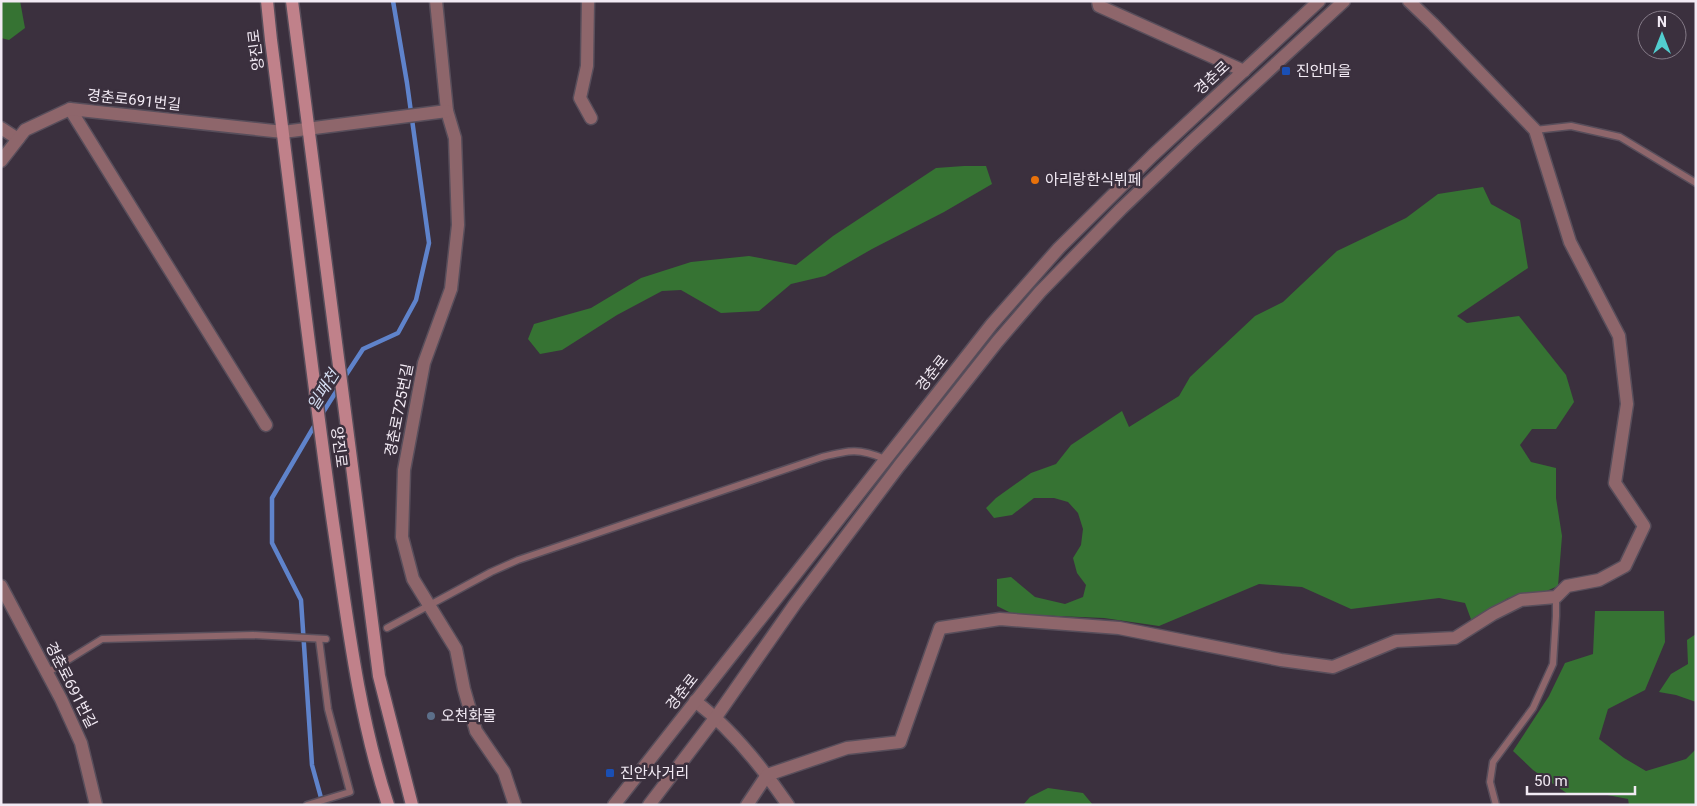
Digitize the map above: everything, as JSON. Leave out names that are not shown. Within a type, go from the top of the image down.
[{"type":"main road","name":"양진로","points":[[267,1],[324,458],[353,655],[370,737],[388,805]]},
{"type":"main road","name":"양진로","points":[[292,1],[379,676],[412,805]]},
{"type":"street","name":"경춘로725번길","points":[[436,1],[443,112],[455,138],[458,225],[451,289],[424,363],[404,470],[402,537],[413,578],[456,649],[464,689],[476,731],[504,772],[515,805]]},
{"type":"street","points":[[588,1],[587,66],[580,98],[592,118]]},
{"type":"street","points":[[1098,1],[1099,6],[1244,71]]},
{"type":"street","name":"경춘로","points":[[614,805],[992,324],[1059,248],[1154,155],[1319,1]]},
{"type":"street","points":[[649,805],[716,717],[795,604],[899,466],[997,342],[1040,292],[1121,209],[1344,1]]},
{"type":"street","points":[[747,805],[768,775],[846,748],[900,742],[940,628],[1000,619],[1119,628],[1280,660],[1333,668],[1396,641],[1455,638],[1493,614],[1521,600],[1556,597],[1568,586],[1599,580],[1625,566],[1644,526],[1615,483],[1627,404],[1620,336],[1570,242],[1535,130],[1409,1]]},
{"type":"street","name":"경춘로691번길","points":[[1,161],[25,130],[70,109],[283,132],[443,112]]},
{"type":"street","points":[[70,109],[266,425]]},
{"type":"street","points":[[1,128],[18,139]]},
{"type":"street","name":"경춘로691번길","points":[[1,586],[81,743],[96,805]]},
{"type":"street","points":[[695,701],[716,717],[768,775],[788,805]]},
{"type":"lane","points":[[1535,130],[1571,126],[1620,137],[1696,183]]},
{"type":"lane","points":[[387,628],[518,560],[822,457],[855,450],[868,452],[885,460]]},
{"type":"lane","points":[[1496,805],[1490,782],[1493,762],[1532,708],[1552,664],[1556,597]]},
{"type":"lane","points":[[47,673],[102,639],[254,635],[296,639],[322,639],[328,709],[350,792],[342,796],[310,804]]},
{"type":"green space","points":[[1,1],[20,1],[25,28],[9,40],[1,38]]},
{"type":"green space","points":[[986,166],[992,184],[825,276],[791,284],[759,311],[721,313],[681,290],[662,291],[617,315],[562,350],[540,354],[528,339],[534,324],[591,308],[641,278],[691,262],[749,256],[796,265],[833,236],[936,168]]},
{"type":"green space","points":[[1483,187],[1491,204],[1520,220],[1528,268],[1457,316],[1467,323],[1519,316],[1566,375],[1574,402],[1556,429],[1532,429],[1520,445],[1531,462],[1556,468],[1556,498],[1562,536],[1558,586],[1542,593],[1508,598],[1472,622],[1465,603],[1439,598],[1351,609],[1302,587],[1259,584],[1159,626],[1104,618],[1013,614],[997,606],[997,579],[1011,577],[1035,597],[1065,604],[1083,597],[1086,585],[1077,573],[1073,558],[1081,545],[1083,529],[1078,513],[1068,502],[1054,498],[1034,498],[1012,515],[994,518],[986,508],[996,498],[1031,473],[1056,464],[1071,445],[1122,411],[1129,427],[1179,396],[1190,377],[1255,316],[1283,302],[1337,251],[1406,218],[1438,194]]},
{"type":"green space","points":[[1595,611],[1664,611],[1665,642],[1645,690],[1608,709],[1599,739],[1624,758],[1646,771],[1686,759],[1696,749],[1696,805],[1629,805],[1628,799],[1602,794],[1568,794],[1533,770],[1513,751],[1549,696],[1565,663],[1593,654]]},
{"type":"green space","points":[[1696,634],[1696,702],[1676,695],[1659,692],[1671,674],[1688,664],[1687,640]]},
{"type":"green space","points":[[1048,788],[1083,793],[1093,805],[1023,805],[1030,797]]},
{"type":"waterway","name":"일패천","points":[[344,378],[363,349],[398,333],[416,300],[429,243],[407,83],[393,1]]},
{"type":"waterway","name":"일패천","points":[[322,414],[339,387]]},
{"type":"waterway","name":"일패천","points":[[316,423],[272,498],[272,543],[301,600],[312,765],[323,805]]},
{"type":"place","name":"진안마을","points":[[1286,71]]},
{"type":"place","name":"아리랑한식뷔페","points":[[1035,180]]},
{"type":"place","name":"오천화물","points":[[431,716]]},
{"type":"place","name":"진안사거리","points":[[610,773]]}]
